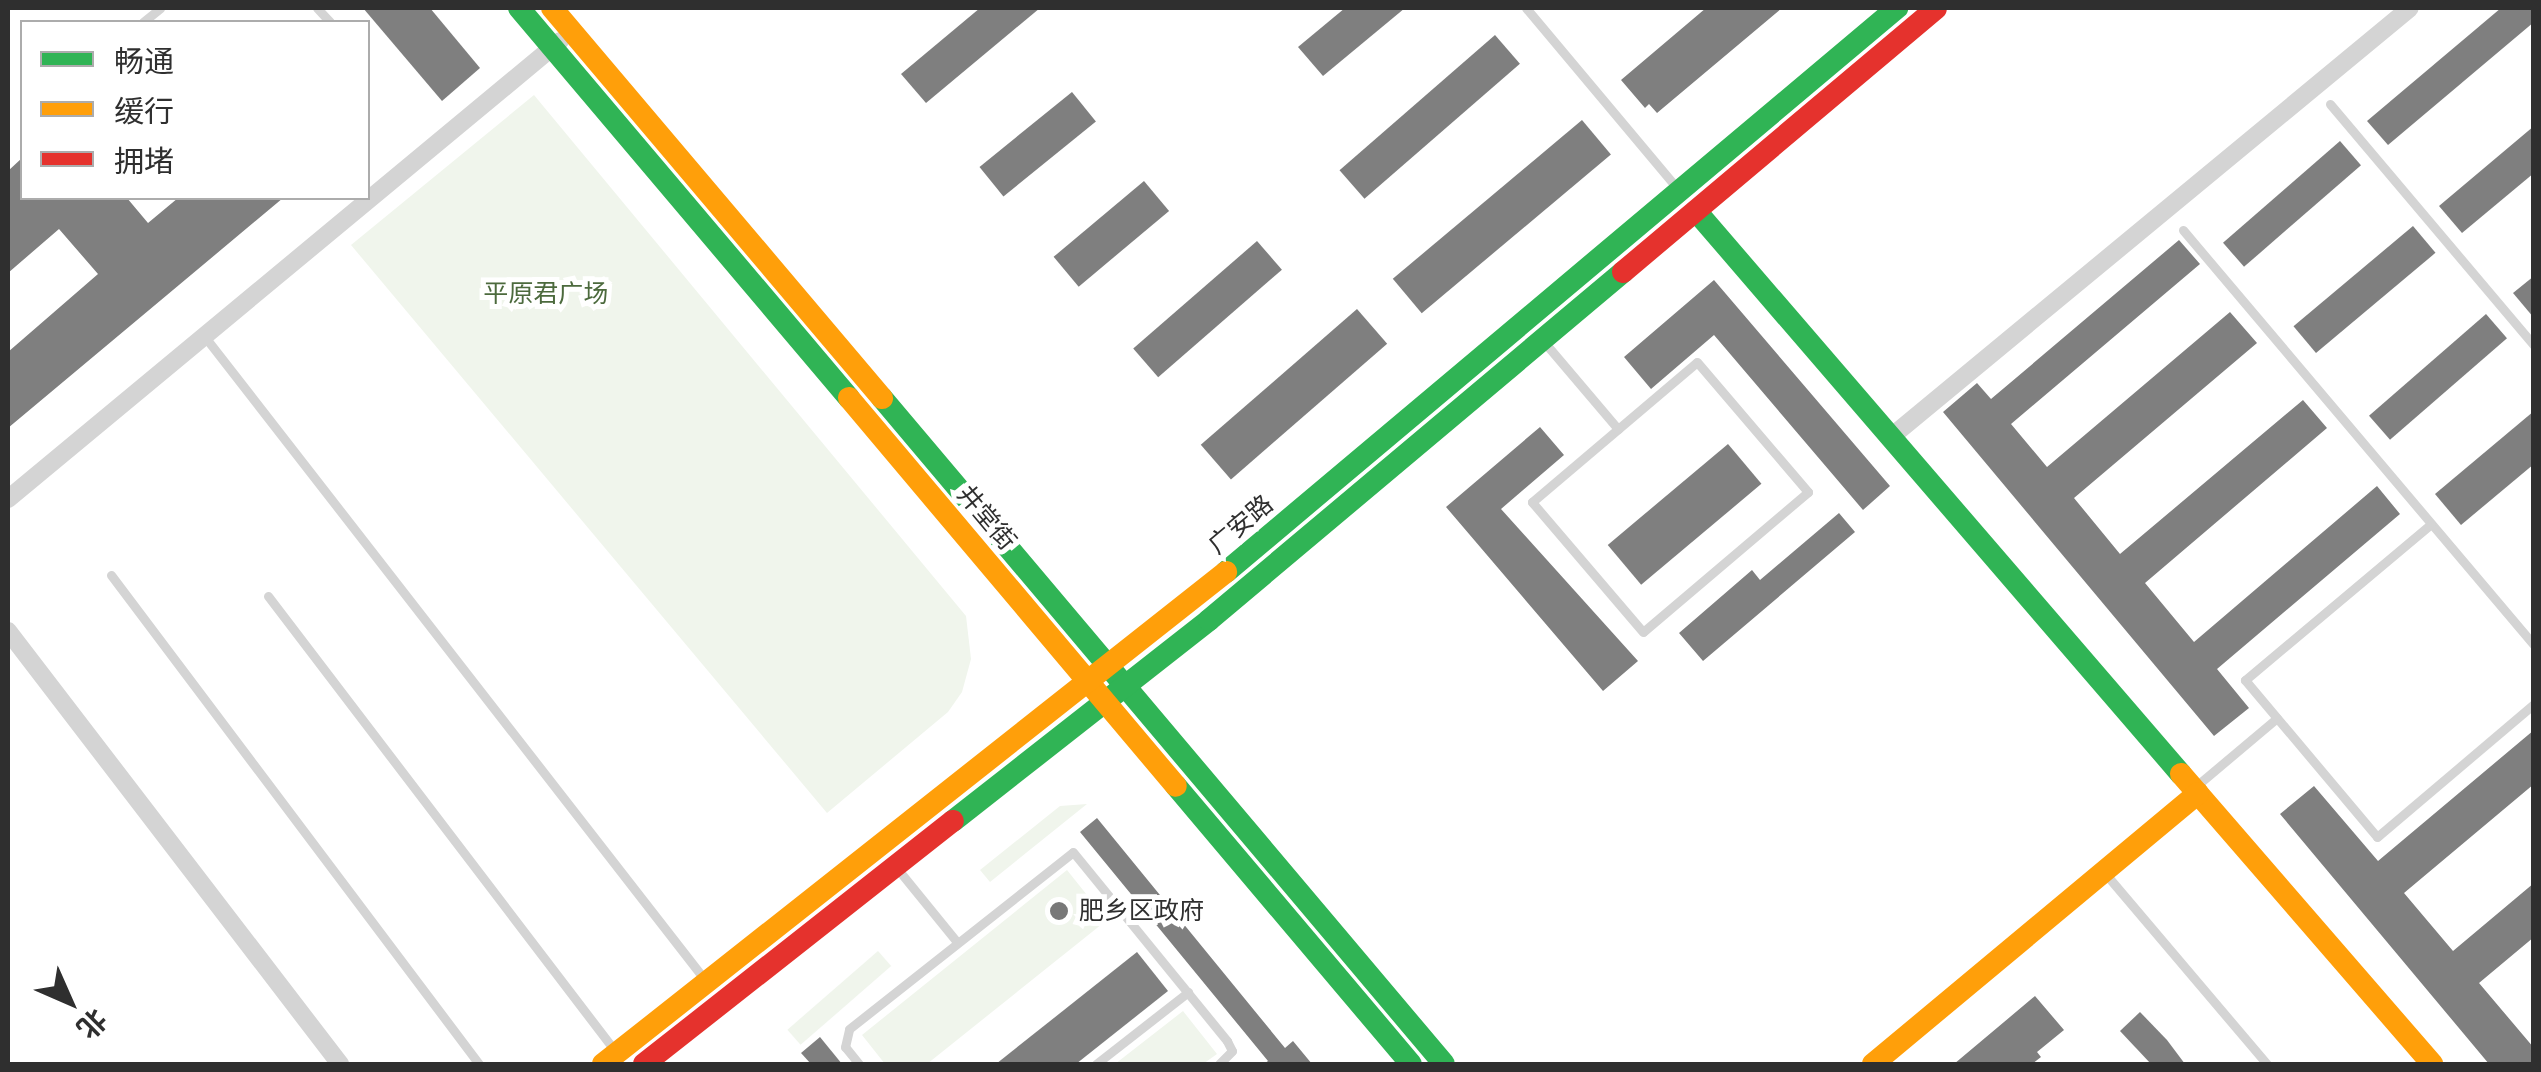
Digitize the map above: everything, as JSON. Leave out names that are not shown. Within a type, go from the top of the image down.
[{"type":"main road","name":"井堂街","points":[[519,8],[1411,1064]]},
{"type":"main road","name":"井堂街","points":[[552,8],[1444,1064]]},
{"type":"main road","name":"广安路","points":[[610,1059],[1108,666],[1897,8]]},
{"type":"main road","points":[[644,1064],[1125,686],[1936,8]]},
{"type":"main road","points":[[1696,211],[2432,1064]]},
{"type":"main road","points":[[1873,1064],[2104,872],[2196,790]]},
{"type":"street","points":[[1891,437],[2410,8]]},
{"type":"street","points":[[370,198],[573,32]]},
{"type":"street","points":[[8,499],[368,200]]},
{"type":"street","points":[[8,631],[340,1064]]},
{"type":"lane","points":[[1526,8],[1680,191]]},
{"type":"lane","points":[[2330,104],[2534,345]]},
{"type":"lane","points":[[2183,230],[2534,645]]},
{"type":"lane","points":[[204,336],[706,982]]},
{"type":"lane","points":[[1543,340],[1618,429]]},
{"type":"lane","points":[[1697,362],[1808,492],[1642,632],[1532,502],[1618,429],[1697,362]]},
{"type":"lane","points":[[2430,524],[2245,680],[2377,836],[2534,704]]},
{"type":"lane","points":[[110,576],[479,1064]]},
{"type":"lane","points":[[268,596],[610,1059]]},
{"type":"lane","points":[[2196,790],[2276,718]]},
{"type":"lane","points":[[859,1064],[845,1046],[850,1030],[1073,852],[1232,1050],[1219,1064]]},
{"type":"lane","points":[[894,866],[957,942]]},
{"type":"lane","points":[[2104,872],[2267,1064]]},
{"type":"lane","points":[[1096,1064],[1188,992]]},
{"type":"green space","name":"平原君广场","points":[[534,95],[966,616],[971,659],[962,692],[948,712],[827,813],[351,245]]},
{"type":"green space","points":[[1087,804],[990,882],[980,870],[1060,806]]},
{"type":"green space","points":[[1067,870],[1107,920],[927,1064],[885,1064],[862,1035]]},
{"type":"green space","points":[[878,951],[891,966],[801,1045],[787,1030]]},
{"type":"green space","points":[[1183,1011],[1217,1054],[1203,1064],[1115,1064]]},
{"type":"building","points":[[363,8],[430,8],[480,68],[442,101]]},
{"type":"building","points":[[980,8],[1040,8],[926,103],[901,74]]},
{"type":"building","points":[[1345,8],[1405,8],[1323,76],[1298,47]]},
{"type":"building","points":[[1706,8],[1782,8],[1657,113],[1649,104],[1645,108],[1621,80]]},
{"type":"building","points":[[2501,8],[2534,8],[2534,22],[2388,145],[2367,121]]},
{"type":"building","points":[[1495,35],[1520,64],[1364,199],[1340,170]]},
{"type":"building","points":[[1072,92],[1096,122],[1003,196],[980,167]]},
{"type":"building","points":[[1582,120],[1611,154],[1422,313],[1393,279]]},
{"type":"building","points":[[2534,126],[2534,173],[2462,233],[2439,206]]},
{"type":"building","points":[[2340,141],[2361,165],[2244,267],[2223,243]]},
{"type":"building","points":[[20,160],[20,200],[129,200],[148,223],[176,200],[281,200],[8,428],[8,352],[98,274],[59,229],[8,273],[8,171]]},
{"type":"building","points":[[1144,181],[1169,211],[1079,287],[1054,257]]},
{"type":"building","points":[[2413,226],[2435,253],[2316,353],[2293,326]]},
{"type":"building","points":[[2179,240],[2200,264],[2011,424],[2047,467],[2230,312],[2257,343],[2074,498],[2120,554],[2303,400],[2327,428],[2145,583],[2194,642],[2377,486],[2400,514],[2217,669],[2249,708],[2214,736],[1943,412],[1977,383],[1991,399]]},
{"type":"building","points":[[1257,241],[1282,270],[1158,377],[1133,349]]},
{"type":"building","points":[[2534,276],[2534,318],[2513,293]]},
{"type":"building","points":[[1714,280],[1890,486],[1863,510],[1714,335],[1651,389],[1624,357]]},
{"type":"building","points":[[1357,309],[1387,344],[1231,480],[1201,445]]},
{"type":"building","points":[[2486,314],[2507,338],[2390,440],[2369,416]]},
{"type":"building","points":[[2534,411],[2534,464],[2461,525],[2435,494]]},
{"type":"building","points":[[1540,427],[1564,455],[1501,509],[1638,661],[1603,691],[1446,507]]},
{"type":"building","points":[[1728,444],[1761,484],[1641,585],[1608,545]]},
{"type":"building","points":[[1839,513],[1855,532],[1703,661],[1679,633],[1752,570],[1760,580]]},
{"type":"building","points":[[2534,730],[2534,784],[2404,893],[2453,951],[2534,883],[2534,937],[2479,983],[2534,1048],[2534,1064],[2489,1064],[2280,814],[2314,786],[2378,861]]},
{"type":"building","points":[[1097,818],[1285,1048],[1293,1041],[1312,1064],[1264,1064],[1268,1061],[1080,832]]},
{"type":"building","points":[[1137,952],[1168,991],[1076,1064],[996,1064]]},
{"type":"building","points":[[2035,996],[2064,1030],[2037,1052],[2041,1057],[2032,1064],[1954,1064]]},
{"type":"building","points":[[2140,1012],[2185,1064],[2151,1064],[2120,1031]]},
{"type":"building","points":[[820,1037],[842,1064],[811,1064],[801,1053]]},
{"type":"traffic: fast","points":[[519,8],[849,398]]},
{"type":"traffic: fast","points":[[1226,572],[1897,8]]},
{"type":"traffic: fast","points":[[1696,211],[2181,774]]},
{"type":"traffic: fast","points":[[953,821],[1209,620],[1623,272]]},
{"type":"traffic: fast","points":[[882,398],[1444,1064]]},
{"type":"traffic: fast","points":[[1176,786],[1411,1064]]},
{"type":"traffic: slow","points":[[552,8],[882,398]]},
{"type":"traffic: slow","points":[[849,398],[1176,786]]},
{"type":"traffic: slow","points":[[603,1064],[1226,572]]},
{"type":"traffic: slow","points":[[2181,774],[2432,1064]]},
{"type":"traffic: slow","points":[[1873,1064],[2198,793]]},
{"type":"traffic: jam","points":[[1623,272],[1936,8]]},
{"type":"traffic: jam","points":[[644,1064],[953,821]]},
{"type":"place","name":"肥乡区政府","points":[[1059,911]]}]
